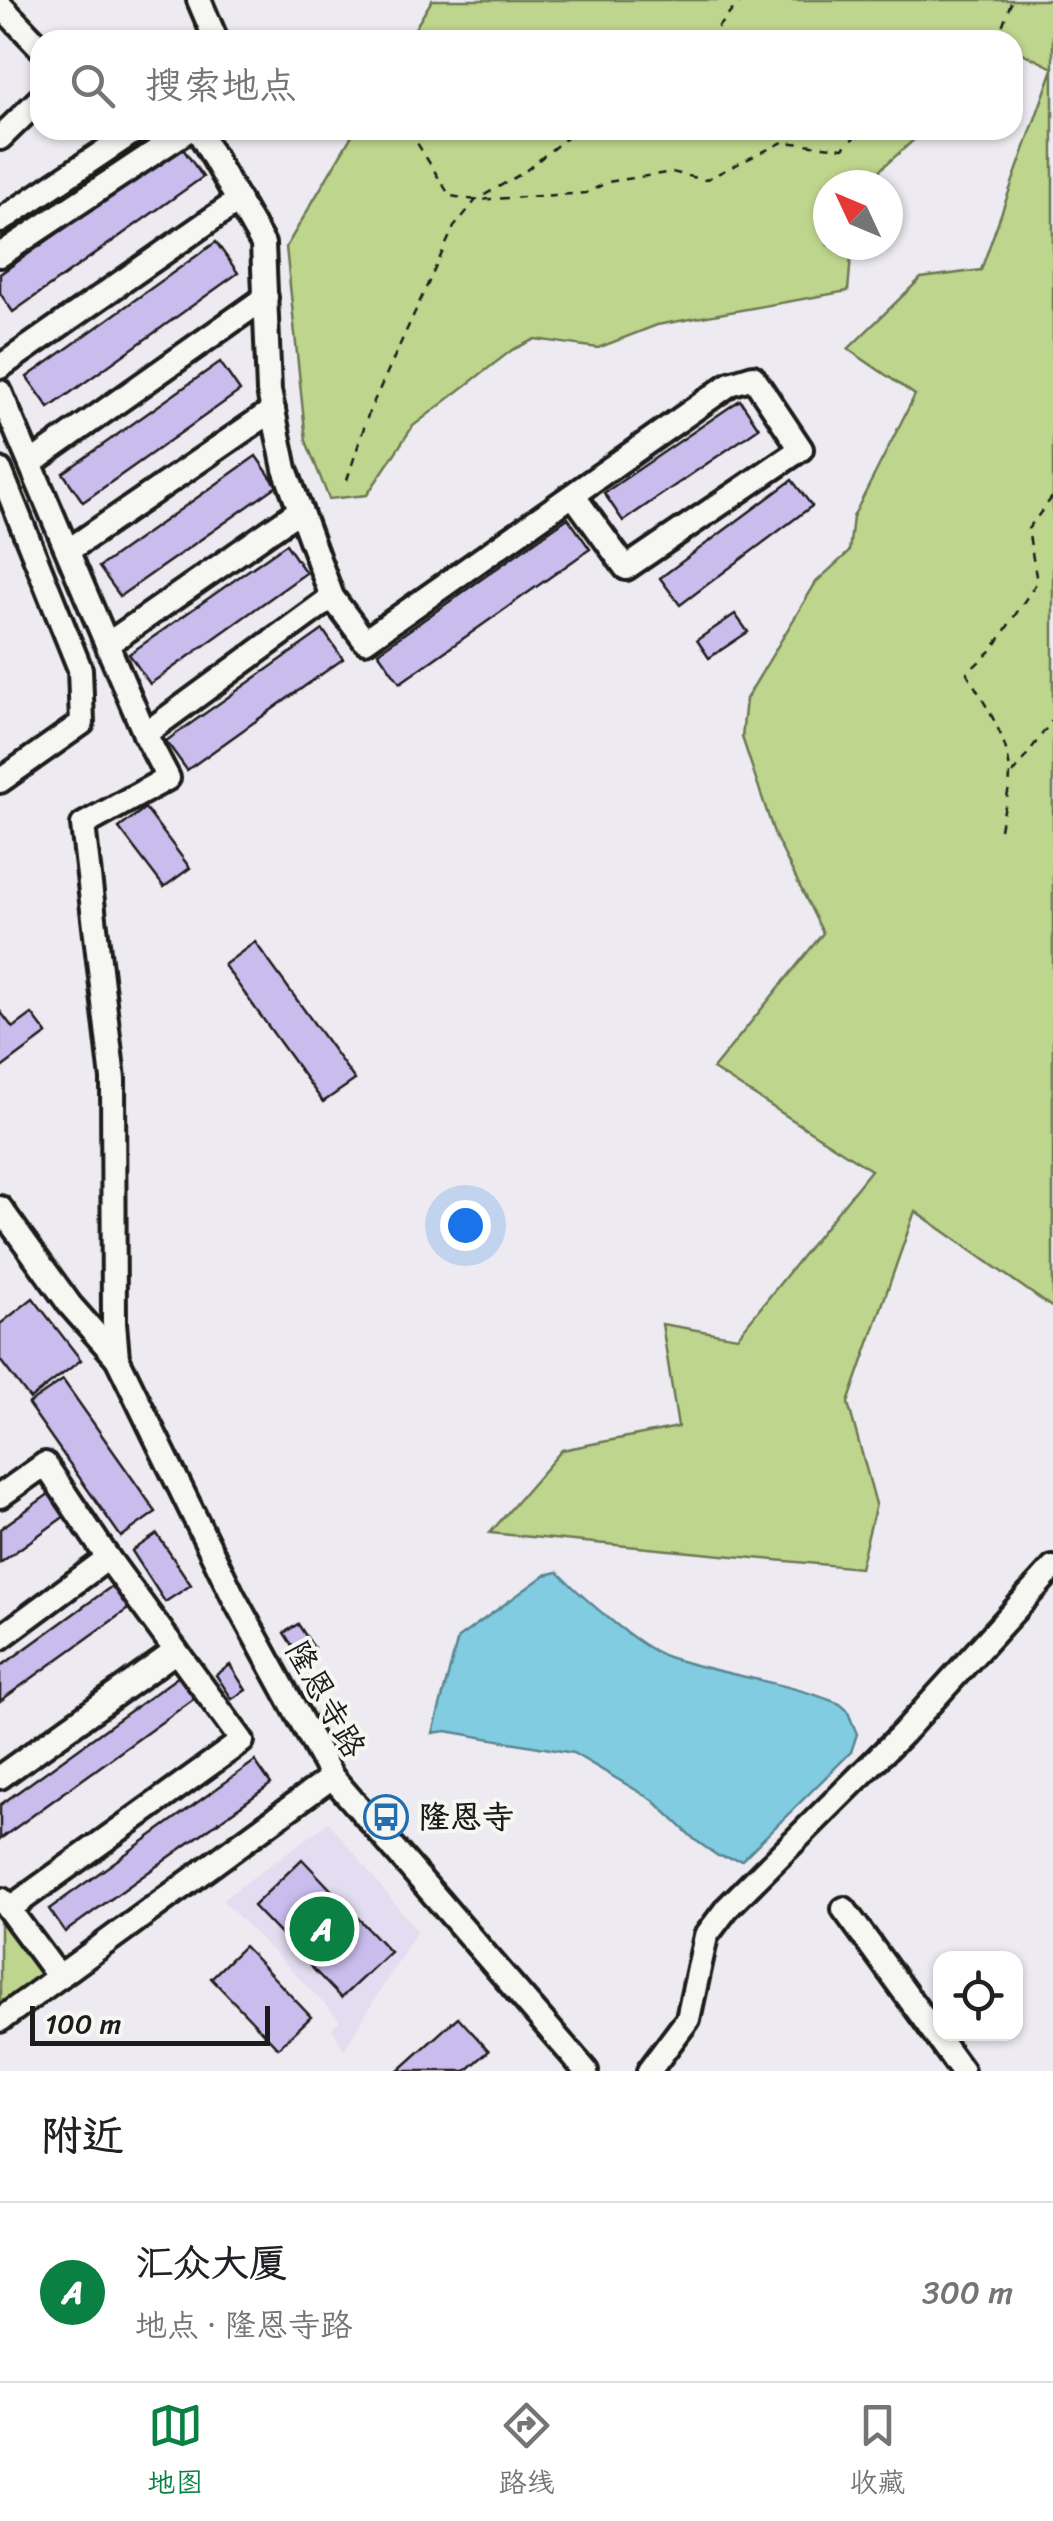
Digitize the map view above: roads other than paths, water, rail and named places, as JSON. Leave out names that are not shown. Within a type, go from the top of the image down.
[{"type":"street","points":[[199,0],[212,30]]},
{"type":"street","points":[[0,4],[30,36]]},
{"type":"street","points":[[0,138],[30,109]]},
{"type":"street","points":[[0,221],[121,140]]},
{"type":"street","points":[[0,255],[173,140]]},
{"type":"street","points":[[204,140],[263,244],[273,410],[285,469],[332,597],[364,641],[573,494],[730,384],[753,377],[801,449],[626,568],[573,494]]},
{"type":"street","points":[[0,367],[238,200]]},
{"type":"street","points":[[31,463],[266,296]]},
{"type":"street","points":[[0,392],[168,778],[83,824],[113,1079],[117,1358]]},
{"type":"street","points":[[69,550],[273,410]]},
{"type":"street","points":[[0,470],[80,669],[82,723],[0,781]]},
{"type":"street","points":[[109,643],[300,510]]},
{"type":"street","points":[[146,734],[332,597]]},
{"type":"street","points":[[0,1208],[70,1306],[117,1358]]},
{"type":"street","name":"隆恩寺路","points":[[117,1358],[233,1596],[332,1777],[586,2071]]},
{"type":"street","points":[[0,1496],[45,1464],[108,1558],[242,1741],[4,1903],[59,1977]]},
{"type":"street","points":[[0,1638],[108,1558]]},
{"type":"street","points":[[650,2071],[688,2018],[706,1936],[727,1908],[903,1733],[1053,1568]]},
{"type":"street","points":[[0,1777],[176,1650]]},
{"type":"street","points":[[0,2020],[332,1777]]},
{"type":"street","points":[[844,1909],[962,2071]]},
{"type":"water","points":[[558,1572],[610,1620],[668,1657],[840,1704],[847,1710],[857,1734],[851,1752],[742,1860],[718,1856],[653,1800],[573,1753],[446,1731],[433,1733],[458,1638],[545,1575]]},
{"type":"place","name":"隆恩寺","points":[[386,1817]]},
{"type":"place","name":"汇众大厦","points":[[322,1929]]}]
